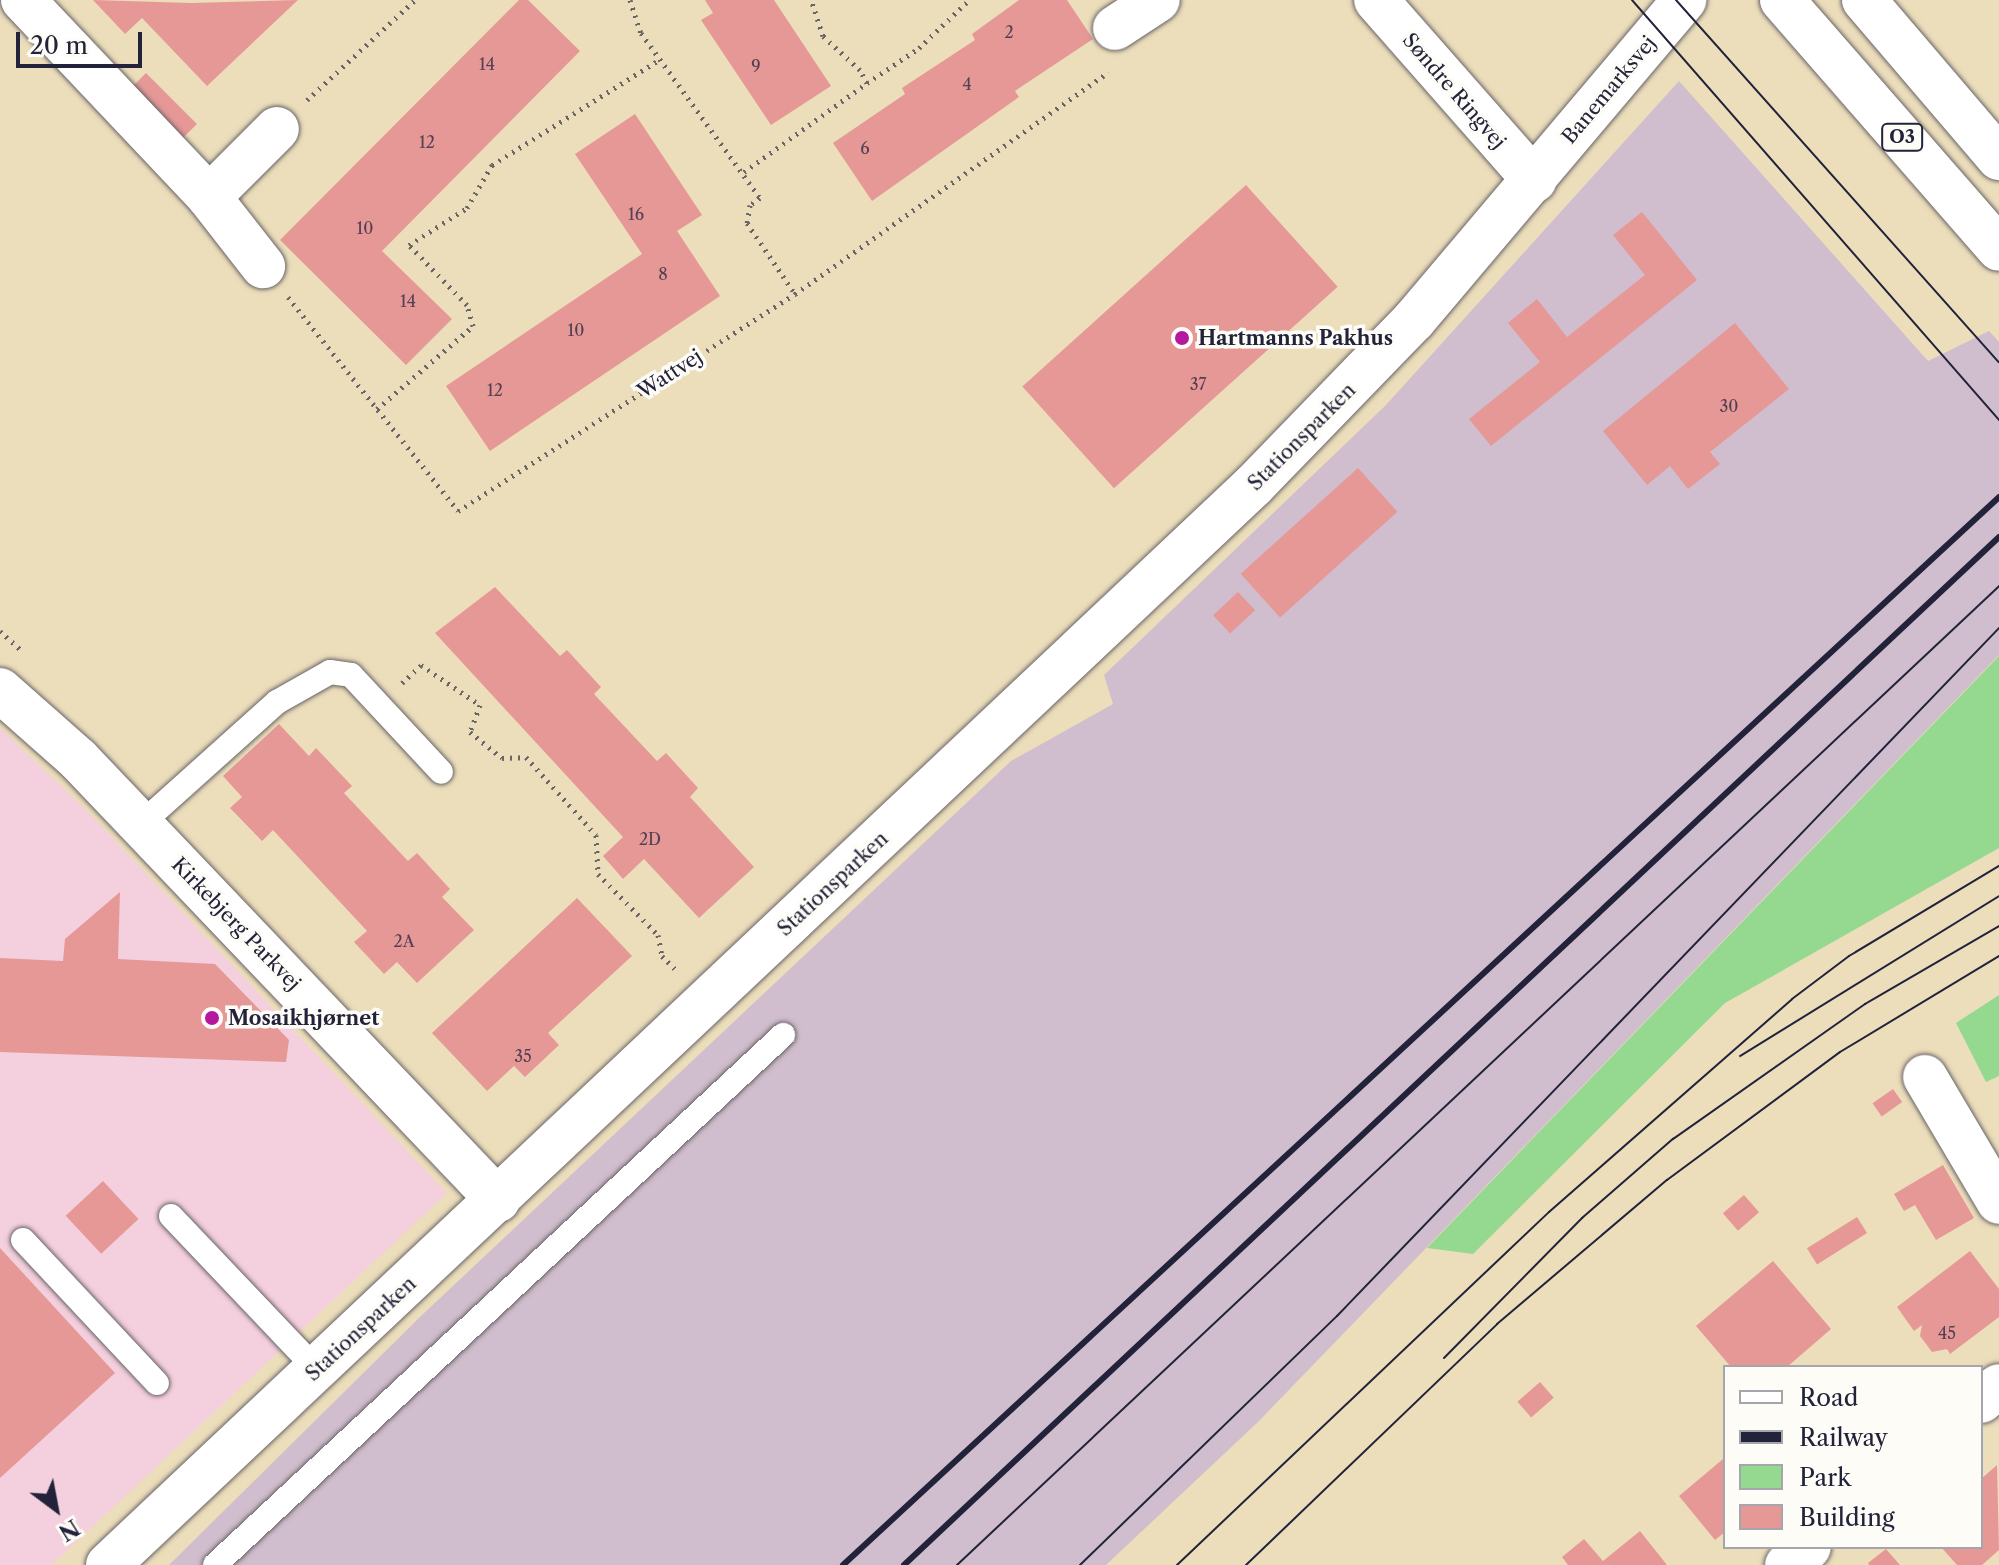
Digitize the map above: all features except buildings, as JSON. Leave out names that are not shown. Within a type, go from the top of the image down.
[{"type":"street","points":[[23,0],[209,197],[263,266]]},
{"type":"street","points":[[1118,45],[1158,0]]},
{"type":"street","name":"Søndre Ringvej","points":[[1376,0],[1534,180]]},
{"type":"street","name":"Banemarksvej","points":[[1534,180],[1684,0]]},
{"type":"street","points":[[1864,0],[1999,158]]},
{"type":"street","name":"O3","points":[[1794,12],[1999,249]]},
{"type":"street","points":[[209,197],[277,129]]},
{"type":"street","name":"Stationsparken","points":[[108,1565],[1254,485],[1414,320],[1534,180]]},
{"type":"street","name":"Kirkebjerg Parkvej","points":[[0,690],[141,824],[498,1200]]},
{"type":"street","points":[[1925,1077],[1999,1202]]},
{"type":"street","points":[[1983,1399],[1999,1386]]},
{"type":"street","points":[[1787,1565],[1807,1549]]},
{"type":"lane","points":[[141,824],[277,702],[330,672],[351,675],[441,772]]},
{"type":"lane","points":[[215,1565],[783,1035]]},
{"type":"lane","points":[[171,1216],[317,1370]]},
{"type":"lane","points":[[23,1240],[157,1383]]},
{"type":"path","points":[[277,129],[415,0]]},
{"type":"path","points":[[630,0],[641,33],[760,198],[750,205],[747,223],[795,294]]},
{"type":"path","points":[[811,0],[823,36],[860,70],[867,83]]},
{"type":"path","points":[[744,172],[919,48],[969,0]]},
{"type":"path","name":"Wattvej","points":[[263,266],[458,511],[795,294],[1118,45]]},
{"type":"path","points":[[377,409],[473,326],[467,305],[409,245],[467,208],[492,165],[659,60]]},
{"type":"path","points":[[400,685],[421,665],[480,705],[470,732],[502,758],[526,757],[596,835],[598,874],[658,935],[662,956],[675,968]]},
{"type":"shaded area","points":[[1679,81],[1928,361],[1989,331],[1999,342],[1999,655],[1259,1421],[1106,1565],[169,1565],[420,1317],[1011,761],[1113,704],[1104,675],[1386,405]]},
{"type":"shaded area","points":[[0,728],[86,810],[447,1193],[52,1565],[0,1565]]},
{"type":"green space","points":[[1999,656],[1999,848],[1725,1003],[1473,1254],[1427,1248]]},
{"type":"green space","points":[[1999,995],[1999,1076],[1986,1082],[1956,1023]]},
{"type":"tram line","points":[[1632,0],[1999,420]]},
{"type":"tram line","points":[[1676,0],[1999,362]]},
{"type":"tram line","points":[[957,1565],[1999,586]]},
{"type":"tram line","points":[[1080,1565],[1337,1316],[1999,628]]},
{"type":"tram line","points":[[1177,1565],[1549,1212],[1792,999],[1849,956],[1999,866]]},
{"type":"tram line","points":[[1740,1056],[1999,896]]},
{"type":"tram line","points":[[1444,1358],[1582,1218],[1673,1139],[1865,1004],[1999,926]]},
{"type":"tram line","points":[[1246,1565],[1497,1324],[1667,1180],[1840,1052],[1999,956]]},
{"type":"railway","points":[[843,1565],[1999,497]]},
{"type":"railway","points":[[904,1565],[1999,537]]},
{"type":"place","name":"Hartmanns Pakhus","points":[[1182,338]]},
{"type":"place","name":"Mosaikhjørnet","points":[[212,1018]]}]
